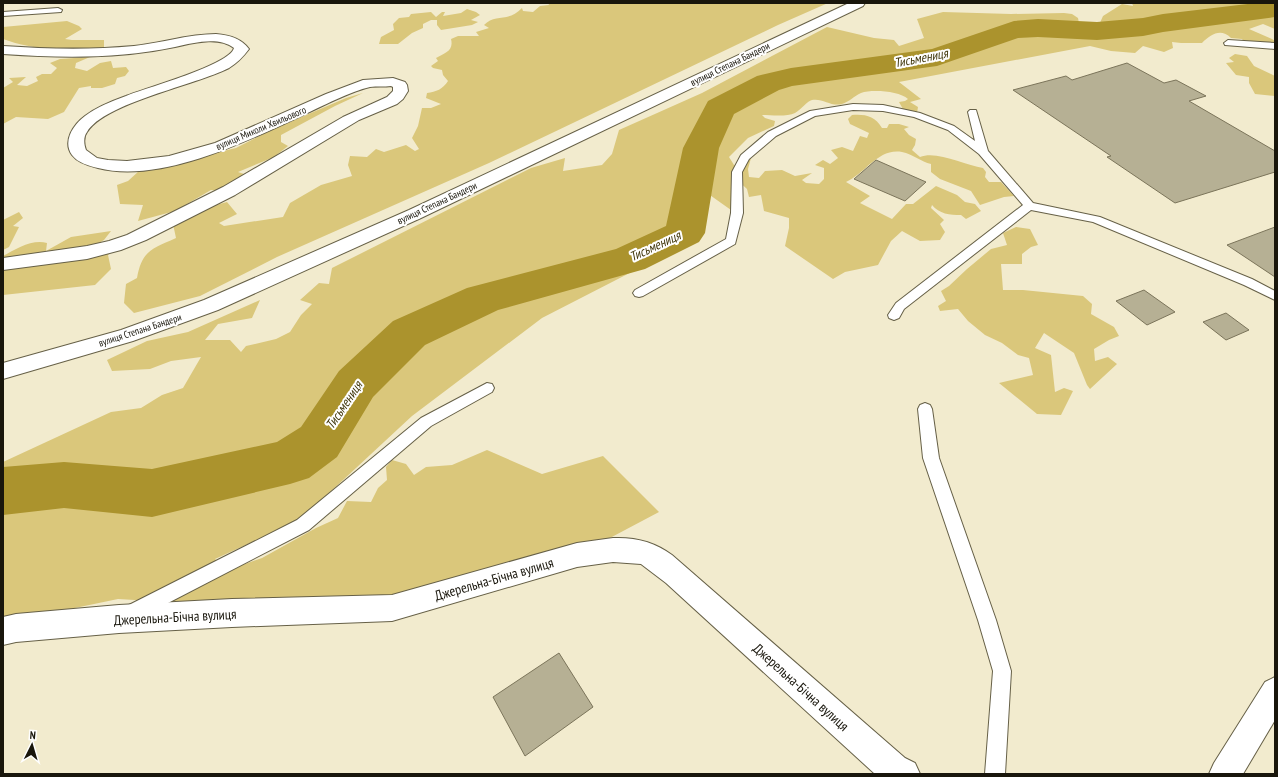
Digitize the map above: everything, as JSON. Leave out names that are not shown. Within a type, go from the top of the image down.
[{"type":"street","name":"вулиця Степана Бандери","points":[[3,371],[126,336],[211,305],[415,214],[859,3]]},
{"type":"street","name":"вулиця Миколи Хвильового","points":[[3,50],[72,54],[134,50],[206,38],[223,39],[238,43],[242,49],[234,58],[205,73],[110,108],[90,120],[80,129],[76,135],[75,142],[77,151],[83,157],[93,162],[107,165],[140,166],[162,162],[220,146],[368,83],[393,82],[400,85],[401,89],[400,95],[390,102],[357,114],[266,170],[202,207],[154,229],[114,246],[46,260],[3,264]]},
{"type":"street","name":"Джерельна-Бічна вулиця","points":[[3,631],[16,628],[118,619],[232,613],[392,608],[577,555],[608,550],[629,550],[650,555],[675,574],[895,771],[904,774]]},
{"type":"street","points":[[1225,774],[1275,692]]},
{"type":"lane","points":[[3,14],[58,10]]},
{"type":"lane","points":[[1228,43],[1275,46]]},
{"type":"lane","points":[[639,293],[731,241],[737,213],[737,172],[745,157],[772,134],[813,113],[852,106],[883,108],[917,115],[951,128],[983,152],[1029,206],[1096,219],[1248,282],[1275,296]]},
{"type":"lane","points":[[973,112],[983,152]]},
{"type":"lane","points":[[894,315],[900,306],[1029,206]]},
{"type":"lane","points":[[118,619],[303,525],[426,422],[487,388]]},
{"type":"lane","points":[[924,409],[931,458],[987,620],[1002,672],[995,774]]},
{"type":"shaded area","points":[[548,3],[828,3],[778,25],[489,163],[277,257],[200,296],[134,313],[124,303],[126,284],[137,278],[145,256],[154,248],[176,238],[173,224],[216,205],[227,202],[237,214],[219,223],[224,226],[283,217],[290,203],[321,185],[352,176],[348,165],[350,156],[367,157],[376,149],[384,152],[406,145],[415,151],[419,149],[412,138],[418,126],[422,108],[431,108],[441,104],[426,98],[427,93],[439,90],[448,81],[443,75],[442,70],[431,66],[438,61],[436,58],[450,49],[452,43],[451,39],[458,36],[479,36],[476,32],[489,28],[484,25],[488,21],[507,17],[517,13],[522,8],[523,11],[533,12],[540,6],[549,5]]},
{"type":"shaded area","points":[[1132,3],[1275,3],[1275,29],[1263,24],[1249,29],[1272,39],[1275,41],[1275,45],[1245,43],[1242,39],[1231,38],[1224,33],[1216,33],[1202,43],[1172,42],[1173,48],[1164,52],[1143,46],[1135,53],[1111,51],[1090,46],[899,82],[921,99],[910,102],[918,107],[917,113],[904,111],[899,102],[908,99],[904,96],[872,91],[861,93],[847,102],[838,105],[820,100],[812,100],[797,112],[792,114],[762,115],[765,118],[775,121],[774,126],[748,138],[729,157],[734,165],[742,166],[747,157],[751,158],[748,169],[749,177],[759,178],[765,171],[782,170],[795,176],[812,173],[802,180],[806,183],[819,184],[824,179],[824,168],[815,165],[823,160],[830,164],[838,158],[831,150],[842,147],[853,151],[860,136],[867,138],[869,133],[850,124],[848,119],[852,115],[861,115],[873,118],[882,128],[887,128],[889,124],[899,124],[909,127],[904,129],[909,135],[916,139],[912,150],[920,157],[934,155],[983,168],[986,172],[985,177],[989,182],[1001,182],[1014,196],[1004,197],[980,205],[971,191],[940,179],[931,172],[931,164],[924,162],[910,154],[894,152],[879,157],[860,173],[846,182],[870,196],[860,203],[892,219],[906,204],[913,204],[936,186],[957,195],[965,202],[975,204],[981,211],[966,219],[961,215],[941,212],[932,205],[931,208],[944,220],[940,224],[945,232],[940,240],[920,241],[902,231],[891,241],[878,265],[845,272],[833,279],[785,246],[789,228],[789,218],[764,211],[761,195],[749,197],[747,189],[733,176],[731,210],[707,193],[690,242],[542,318],[412,416],[300,520],[215,559],[228,570],[262,558],[316,528],[338,518],[347,501],[371,502],[378,488],[387,480],[386,467],[392,460],[406,464],[414,475],[426,467],[452,465],[487,450],[542,474],[603,456],[659,512],[608,539],[548,551],[389,600],[168,602],[118,599],[3,623],[3,462],[111,412],[141,408],[162,395],[183,388],[201,357],[171,361],[150,369],[112,371],[107,360],[147,341],[188,332],[260,300],[252,318],[218,324],[205,340],[230,340],[241,352],[246,346],[276,339],[290,332],[301,315],[312,304],[300,300],[319,283],[329,284],[332,268],[531,168],[565,158],[563,171],[602,165],[612,154],[619,130],[702,93],[827,27],[874,38],[894,40],[899,46],[924,38],[917,19],[943,12],[1011,14],[1064,13],[1072,14],[1078,18],[1079,23],[1099,25],[1103,16],[1122,4],[1133,6]]},
{"type":"shaded area","points":[[467,9],[480,15],[471,20],[478,22],[472,25],[441,30],[437,25],[437,20],[431,20],[423,24],[423,28],[412,33],[398,44],[379,44],[381,37],[394,30],[393,24],[399,18],[409,17],[411,14],[431,12],[436,17],[442,12],[445,12],[443,16],[461,13]]},
{"type":"shaded area","points":[[67,21],[79,26],[82,29],[65,39],[104,40],[104,51],[40,48],[3,39],[3,27]]},
{"type":"shaded area","points":[[1235,54],[1247,56],[1254,66],[1275,76],[1275,96],[1255,94],[1249,83],[1249,77],[1236,75],[1226,63],[1234,62],[1229,58]]},
{"type":"shaded area","points":[[90,57],[76,63],[75,68],[87,71],[100,63],[111,61],[113,68],[126,67],[129,71],[125,76],[117,78],[115,84],[102,88],[91,88],[91,86],[79,88],[64,112],[48,119],[16,117],[3,124],[3,88],[13,82],[9,78],[26,77],[17,85],[27,86],[38,81],[36,77],[42,74],[51,74],[57,68],[50,63],[60,59]]},
{"type":"shaded area","points":[[363,93],[281,135],[281,142],[288,146],[274,157],[238,172],[250,176],[220,191],[211,190],[175,211],[138,221],[143,205],[120,204],[117,185],[128,181],[139,171],[236,148],[271,130],[346,98]]},
{"type":"shaded area","points":[[19,212],[23,218],[13,226],[19,227],[9,247],[3,250],[3,220]]},
{"type":"shaded area","points":[[1016,227],[1030,229],[1038,245],[1031,247],[1022,254],[1022,264],[1001,264],[1003,290],[1023,290],[1083,296],[1092,304],[1091,314],[1114,327],[1119,336],[1094,349],[1095,361],[1108,357],[1117,364],[1090,389],[1074,353],[1044,333],[1035,348],[1051,355],[1055,392],[1064,388],[1073,391],[1061,415],[1037,414],[999,383],[1033,375],[1029,358],[1018,355],[1002,343],[985,335],[968,321],[958,309],[940,311],[938,306],[946,301],[941,291],[949,286],[991,249],[1007,245],[1003,233]]},
{"type":"shaded area","points":[[111,231],[104,240],[92,247],[117,248],[108,255],[111,269],[95,285],[3,295],[3,256],[36,242],[47,243],[46,251],[71,237]]},
{"type":"building","points":[[1127,63],[1164,83],[1176,80],[1206,96],[1189,101],[1275,151],[1275,172],[1175,203],[1107,157],[1111,156],[1013,90],[1066,76],[1072,80]]},
{"type":"building","points":[[876,160],[926,182],[905,201],[854,179]]},
{"type":"building","points":[[1275,227],[1275,277],[1227,245]]},
{"type":"building","points":[[1144,290],[1175,312],[1147,325],[1116,301]]},
{"type":"building","points":[[1226,313],[1249,330],[1226,340],[1203,322]]},
{"type":"building","points":[[559,653],[593,707],[525,756],[493,697]]},
{"type":"waterway","name":"Тисьмениця","points":[[3,491],[64,485],[152,493],[290,462],[319,442],[356,384],[409,333],[483,299],[630,259],[685,233],[701,148],[720,108],[768,83],[791,77],[937,57],[1014,30],[1038,28],[1097,31],[1143,27],[1163,23],[1275,9]]}]
